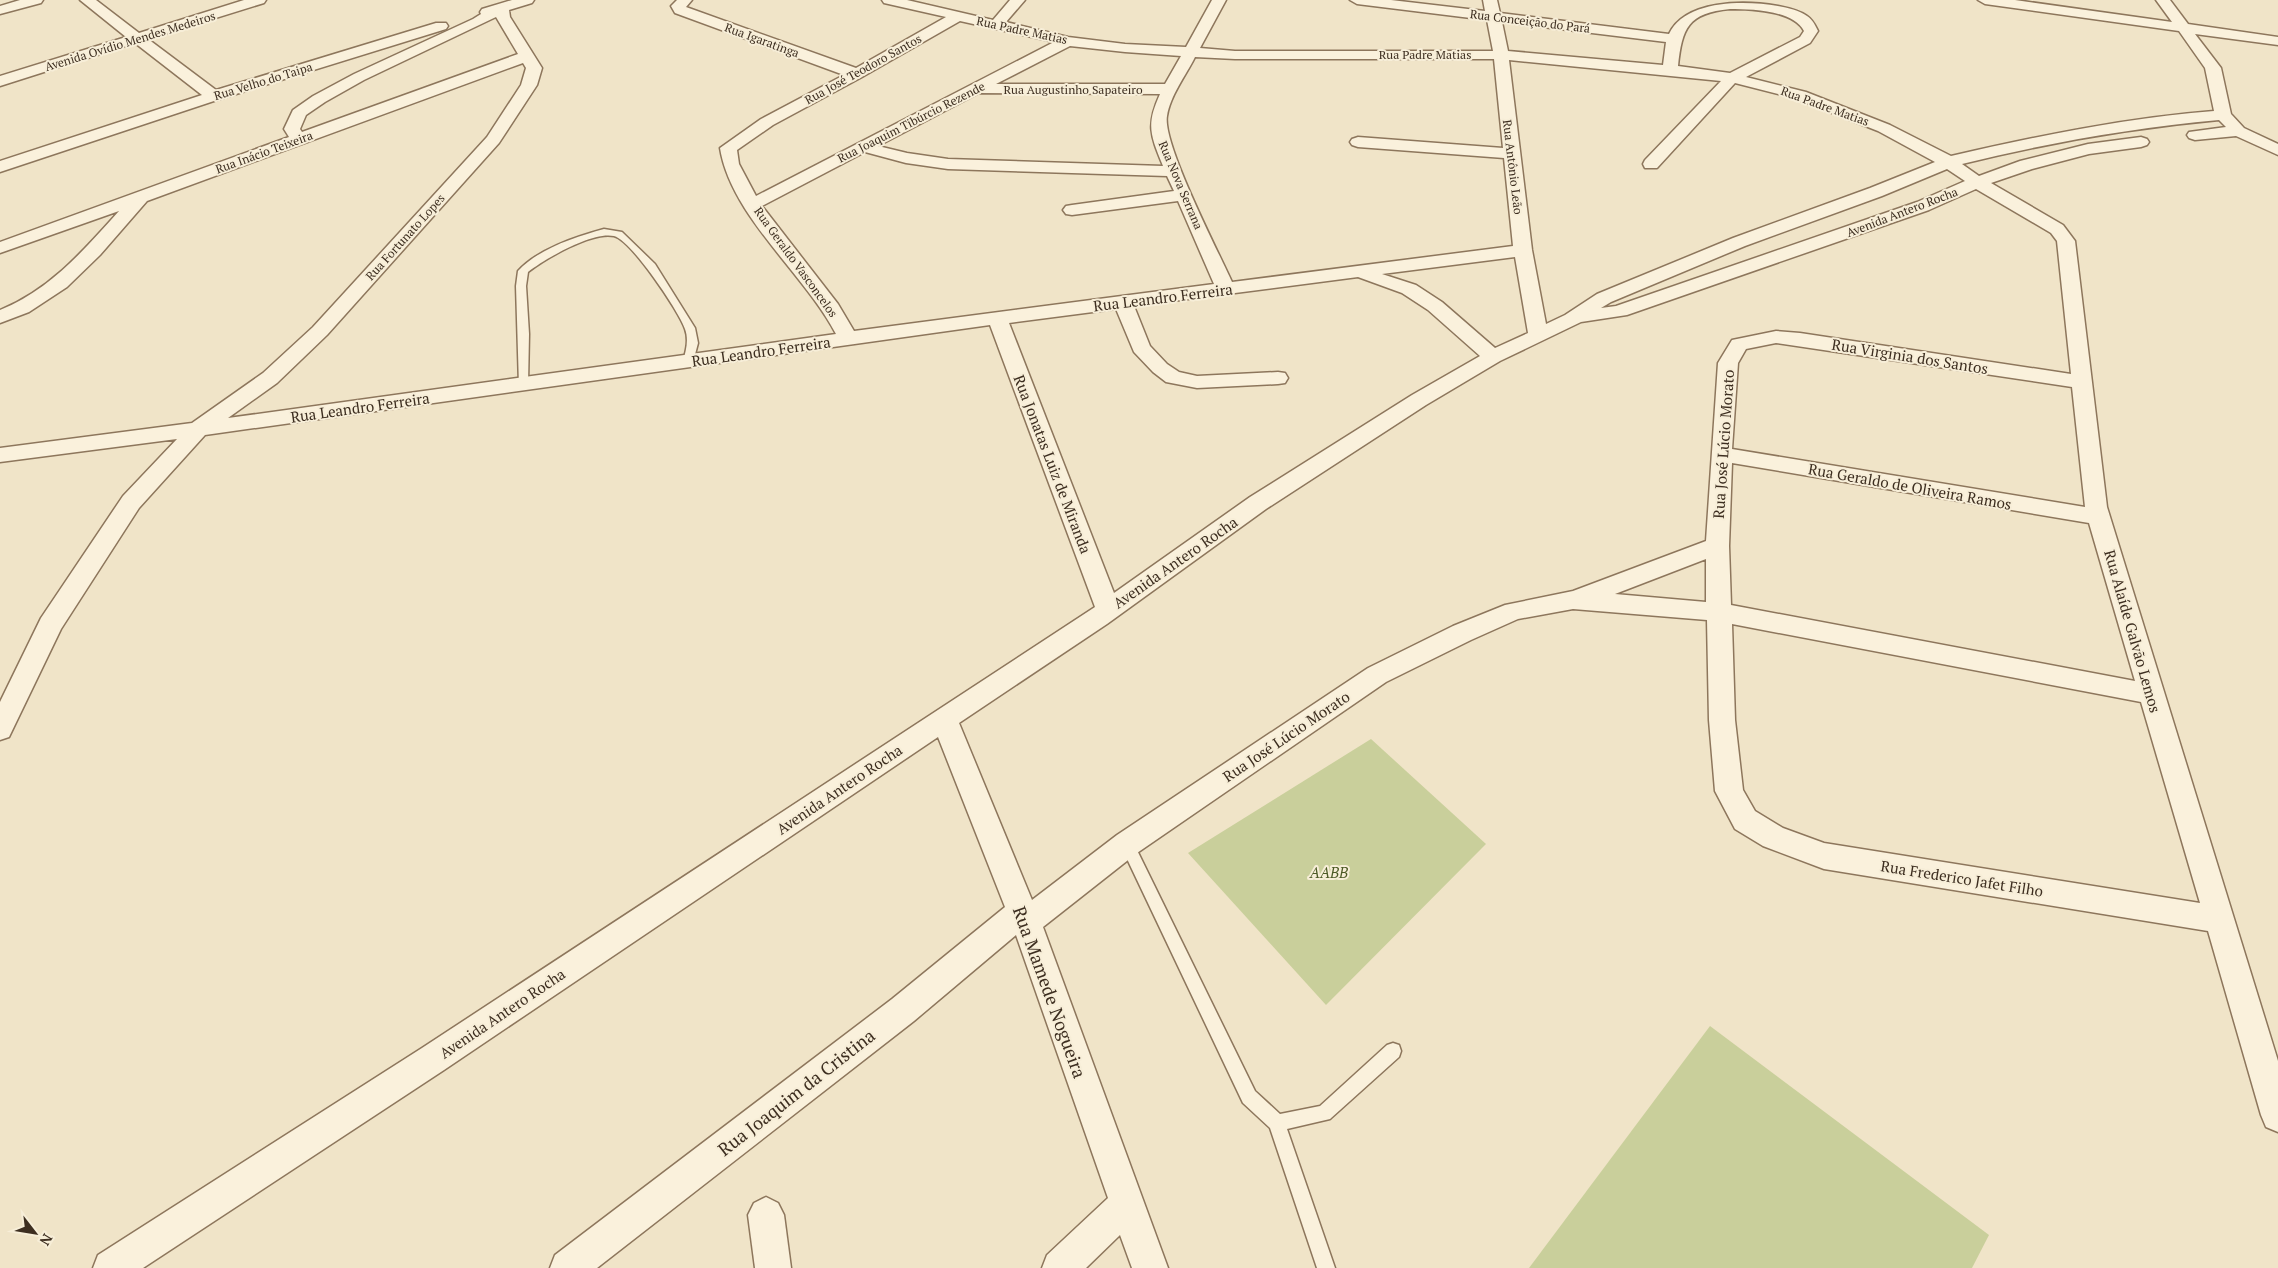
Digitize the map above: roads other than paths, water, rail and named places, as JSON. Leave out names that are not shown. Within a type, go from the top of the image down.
[{"type":"street","points":[[0,10],[36,0]]},
{"type":"street","points":[[87,0],[214,96]]},
{"type":"street","name":"Avenida Ovídio Mendes Medeiros","points":[[0,82],[259,0]]},
{"type":"street","name":"Rua Velho do Taipa","points":[[0,166],[214,96],[527,0]]},
{"type":"street","name":"Rua Igaratinga","points":[[685,0],[678,6],[680,10],[857,74]]},
{"type":"street","name":"Rua Padre Matias","points":[[889,0],[1068,41],[1125,48],[1190,53],[1501,55],[1670,70],[1732,78],[1763,84],[1809,98],[1884,128],[1948,162],[1977,182]]},
{"type":"street","points":[[996,25],[1018,0]]},
{"type":"street","name":"Rua Nova Serrana","points":[[1219,0],[1170,89],[1159,114],[1158,128],[1173,171],[1226,289]]},
{"type":"street","name":"Rua Conceição do Pará","points":[[1357,0],[1491,8],[1674,39]]},
{"type":"street","points":[[1985,0],[2278,41]]},
{"type":"street","points":[[2163,0],[2213,68],[2223,115],[2238,131],[2276,150]]},
{"type":"street","points":[[1651,164],[1732,78],[1805,40],[1811,31],[1806,21],[1793,14],[1750,1],[1715,5],[1697,11],[1684,20],[1674,39],[1670,70]]},
{"type":"street","points":[[299,140],[292,129],[299,114],[319,99],[478,22],[502,8]]},
{"type":"street","name":"Rua Fortunato Lopes","points":[[0,729],[50,624],[132,502],[198,429],[270,378],[320,331],[486,147],[529,85],[534,68],[503,17],[502,8]]},
{"type":"street","name":"Rua Antônio Leão","points":[[1491,8],[1501,55],[1523,250],[1538,335]]},
{"type":"street","name":"Rua José Teodoro Santos","points":[[767,122],[857,74],[958,16]]},
{"type":"street","name":"Rua Joaquim Tibúrcio Rezende","points":[[753,204],[1068,41]]},
{"type":"street","name":"Rua Inácio Teixeira","points":[[0,248],[528,56]]},
{"type":"street","name":"Rua Augustinho Sapateiro","points":[[976,89],[1170,89]]},
{"type":"street","name":"Avenida Antero Rocha","points":[[111,1268],[433,1059],[1108,610],[1258,503],[1419,400],[1493,357],[1572,319],[1604,298],[1738,242],[1876,192],[1948,162],[2040,140],[2166,121],[2223,115]]},
{"type":"street","name":"Rua Geraldo Vasconcelos","points":[[767,122],[728,148],[728,156],[733,169],[753,204],[782,247],[833,310],[848,338]]},
{"type":"street","points":[[2180,136],[2238,131]]},
{"type":"street","name":"Avenida Antero Rocha","points":[[1572,319],[1620,311],[1908,212],[1977,182],[2026,165],[2088,149],[2161,138]]},
{"type":"street","points":[[2040,140],[2063,156]]},
{"type":"street","points":[[1358,142],[1511,154]]},
{"type":"street","points":[[864,147],[906,158],[948,164],[1173,171]]},
{"type":"street","name":"Rua Alaíde Galvão Lemos","points":[[1977,182],[2057,229],[2066,241],[2096,506],[2278,1115]]},
{"type":"street","points":[[1876,192],[1908,212]]},
{"type":"street","points":[[1072,210],[1184,195]]},
{"type":"street","points":[[0,317],[45,296],[67,279],[140,197]]},
{"type":"street","name":"Rua Leandro Ferreira","points":[[0,455],[688,362],[848,338],[1523,250]]},
{"type":"street","points":[[1356,272],[1387,280],[1409,289],[1435,306],[1493,357]]},
{"type":"street","points":[[1123,303],[1141,348],[1160,368],[1173,377],[1197,382],[1278,378]]},
{"type":"street","name":"Rua Jonatas Luiz de Miranda","points":[[998,318],[1108,610]]},
{"type":"street","name":"Rua Virginia dos Santos","points":[[1738,344],[1776,337],[2082,382]]},
{"type":"street","name":"Rua José Lúcio Morato","points":[[1729,791],[1722,720],[1718,612],[1718,546],[1721,454],[1728,363],[1738,344]]},
{"type":"street","name":"Rua Geraldo de Oliveira Ramos","points":[[1721,454],[2099,518]]},
{"type":"street","name":"Rua José Lúcio Morato","points":[[1023,918],[1126,844],[1376,675],[1462,633],[1514,611],[1572,600],[1718,546]]},
{"type":"street","name":"Rua José Lúcio Morato","points":[[1572,600],[1718,612]]},
{"type":"street","points":[[1718,612],[2151,694]]},
{"type":"street","name":"Rua Mamede Nogueira","points":[[944,719],[1023,918],[1150,1268]]},
{"type":"street","name":"Rua Frederico Jafet Filho","points":[[1729,791],[1745,820],[1773,837],[1824,856],[2218,919]]},
{"type":"street","name":"Rua Joaquim da Cristina","points":[[568,1268],[1023,918]]},
{"type":"street","points":[[1060,1268],[1127,1204]]},
{"type":"street","points":[[766,1215],[773,1268]]},
{"type":"lane","points":[[522,384],[524,334],[521,286],[523,271],[544,255],[604,232],[619,234],[650,264],[690,328],[693,343],[688,362]]},
{"type":"lane","points":[[1126,844],[1249,1097],[1277,1123],[1326,1268]]},
{"type":"lane","points":[[1277,1123],[1324,1113],[1393,1051]]},
{"type":"park label","name":"AABB","points":[[1329,872]]}]
